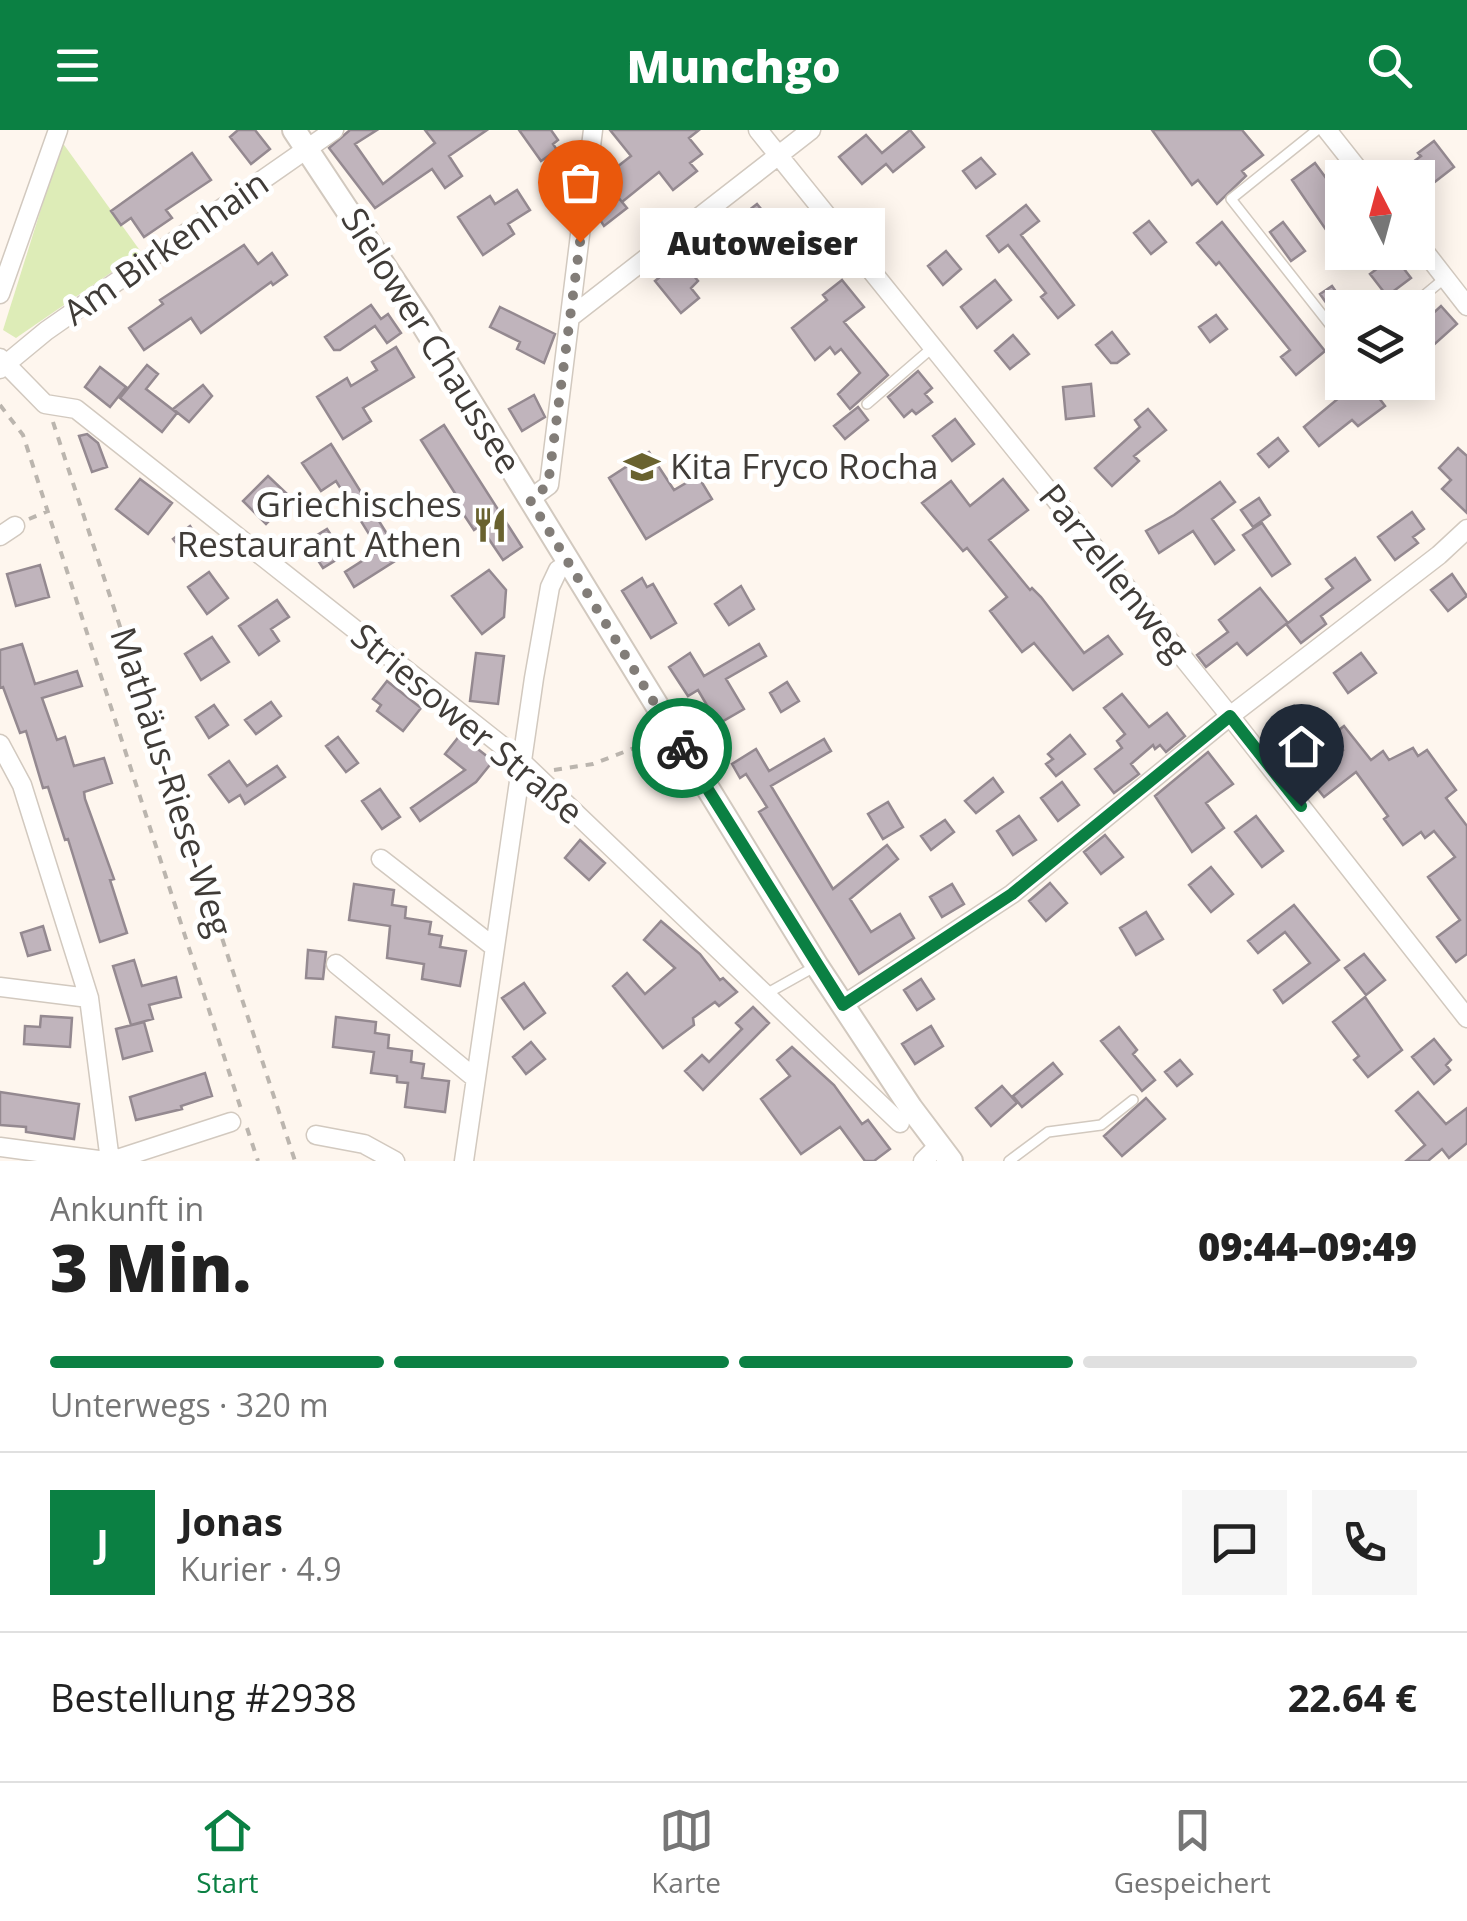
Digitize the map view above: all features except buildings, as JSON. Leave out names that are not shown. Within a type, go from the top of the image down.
[{"type":"main road","name":"Sielower Chaussee","points":[[294,130],[422,323],[938,1156]]},
{"type":"street","points":[[1,289],[58,130]]},
{"type":"street","name":"Am Birkenhain","points":[[2,364],[334,130]]},
{"type":"street","points":[[530,500],[548,485],[594,130]]},
{"type":"street","name":"Parzellenweg","points":[[758,130],[1230,716],[1467,1018]]},
{"type":"street","points":[[572,316],[811,130]]},
{"type":"street","points":[[1326,130],[1350,160]]},
{"type":"street","points":[[1435,265],[1467,306]]},
{"type":"street","name":"Striesower Straße","points":[[2,364],[46,404],[76,409],[520,760],[900,1123]]},
{"type":"street","points":[[843,1005],[1012,894],[1230,716],[1439,555],[1467,528]]},
{"type":"street","points":[[464,1161],[520,760],[550,587],[558,570],[569,564]]},
{"type":"street","points":[[0,744],[22,785],[90,998],[109,1161]]},
{"type":"street","points":[[382,859],[494,947]]},
{"type":"street","points":[[336,964],[476,1078]]},
{"type":"street","points":[[0,986],[90,998]]},
{"type":"street","points":[[0,1147],[109,1161],[230,1122]]},
{"type":"street","points":[[316,1134],[364,1144],[395,1161]]},
{"type":"lane","points":[[1317,130],[1231,199],[1325,318]]},
{"type":"lane","points":[[1432,290],[1446,278]]},
{"type":"lane","points":[[867,404],[932,348]]},
{"type":"lane","points":[[766,994],[817,966]]},
{"type":"lane","points":[[1009,1161],[1048,1132],[1101,1125],[1133,1100]]},
{"type":"path","name":"Mathäus-Riese-Weg","points":[[46,404],[294,1161]]},
{"type":"path","points":[[0,405],[23,435],[258,1161]]},
{"type":"path","points":[[534,774],[593,764],[672,732]]},
{"type":"green space","points":[[62,142],[141,252],[16,338],[3,330]]},
{"type":"way so far","points":[[580,242],[548,485],[530,500],[682,748]]},
{"type":"place","name":"Autoweiser","points":[[580,242]]},
{"type":"place","name":"Kita Fryco Rocha","points":[[642,467]]},
{"type":"place","name":"Griechisches Restaurant Athen","points":[[490,525]]},
{"type":"route","points":[[682,748],[843,1005],[1012,894],[1230,716],[1301,806]]}]
